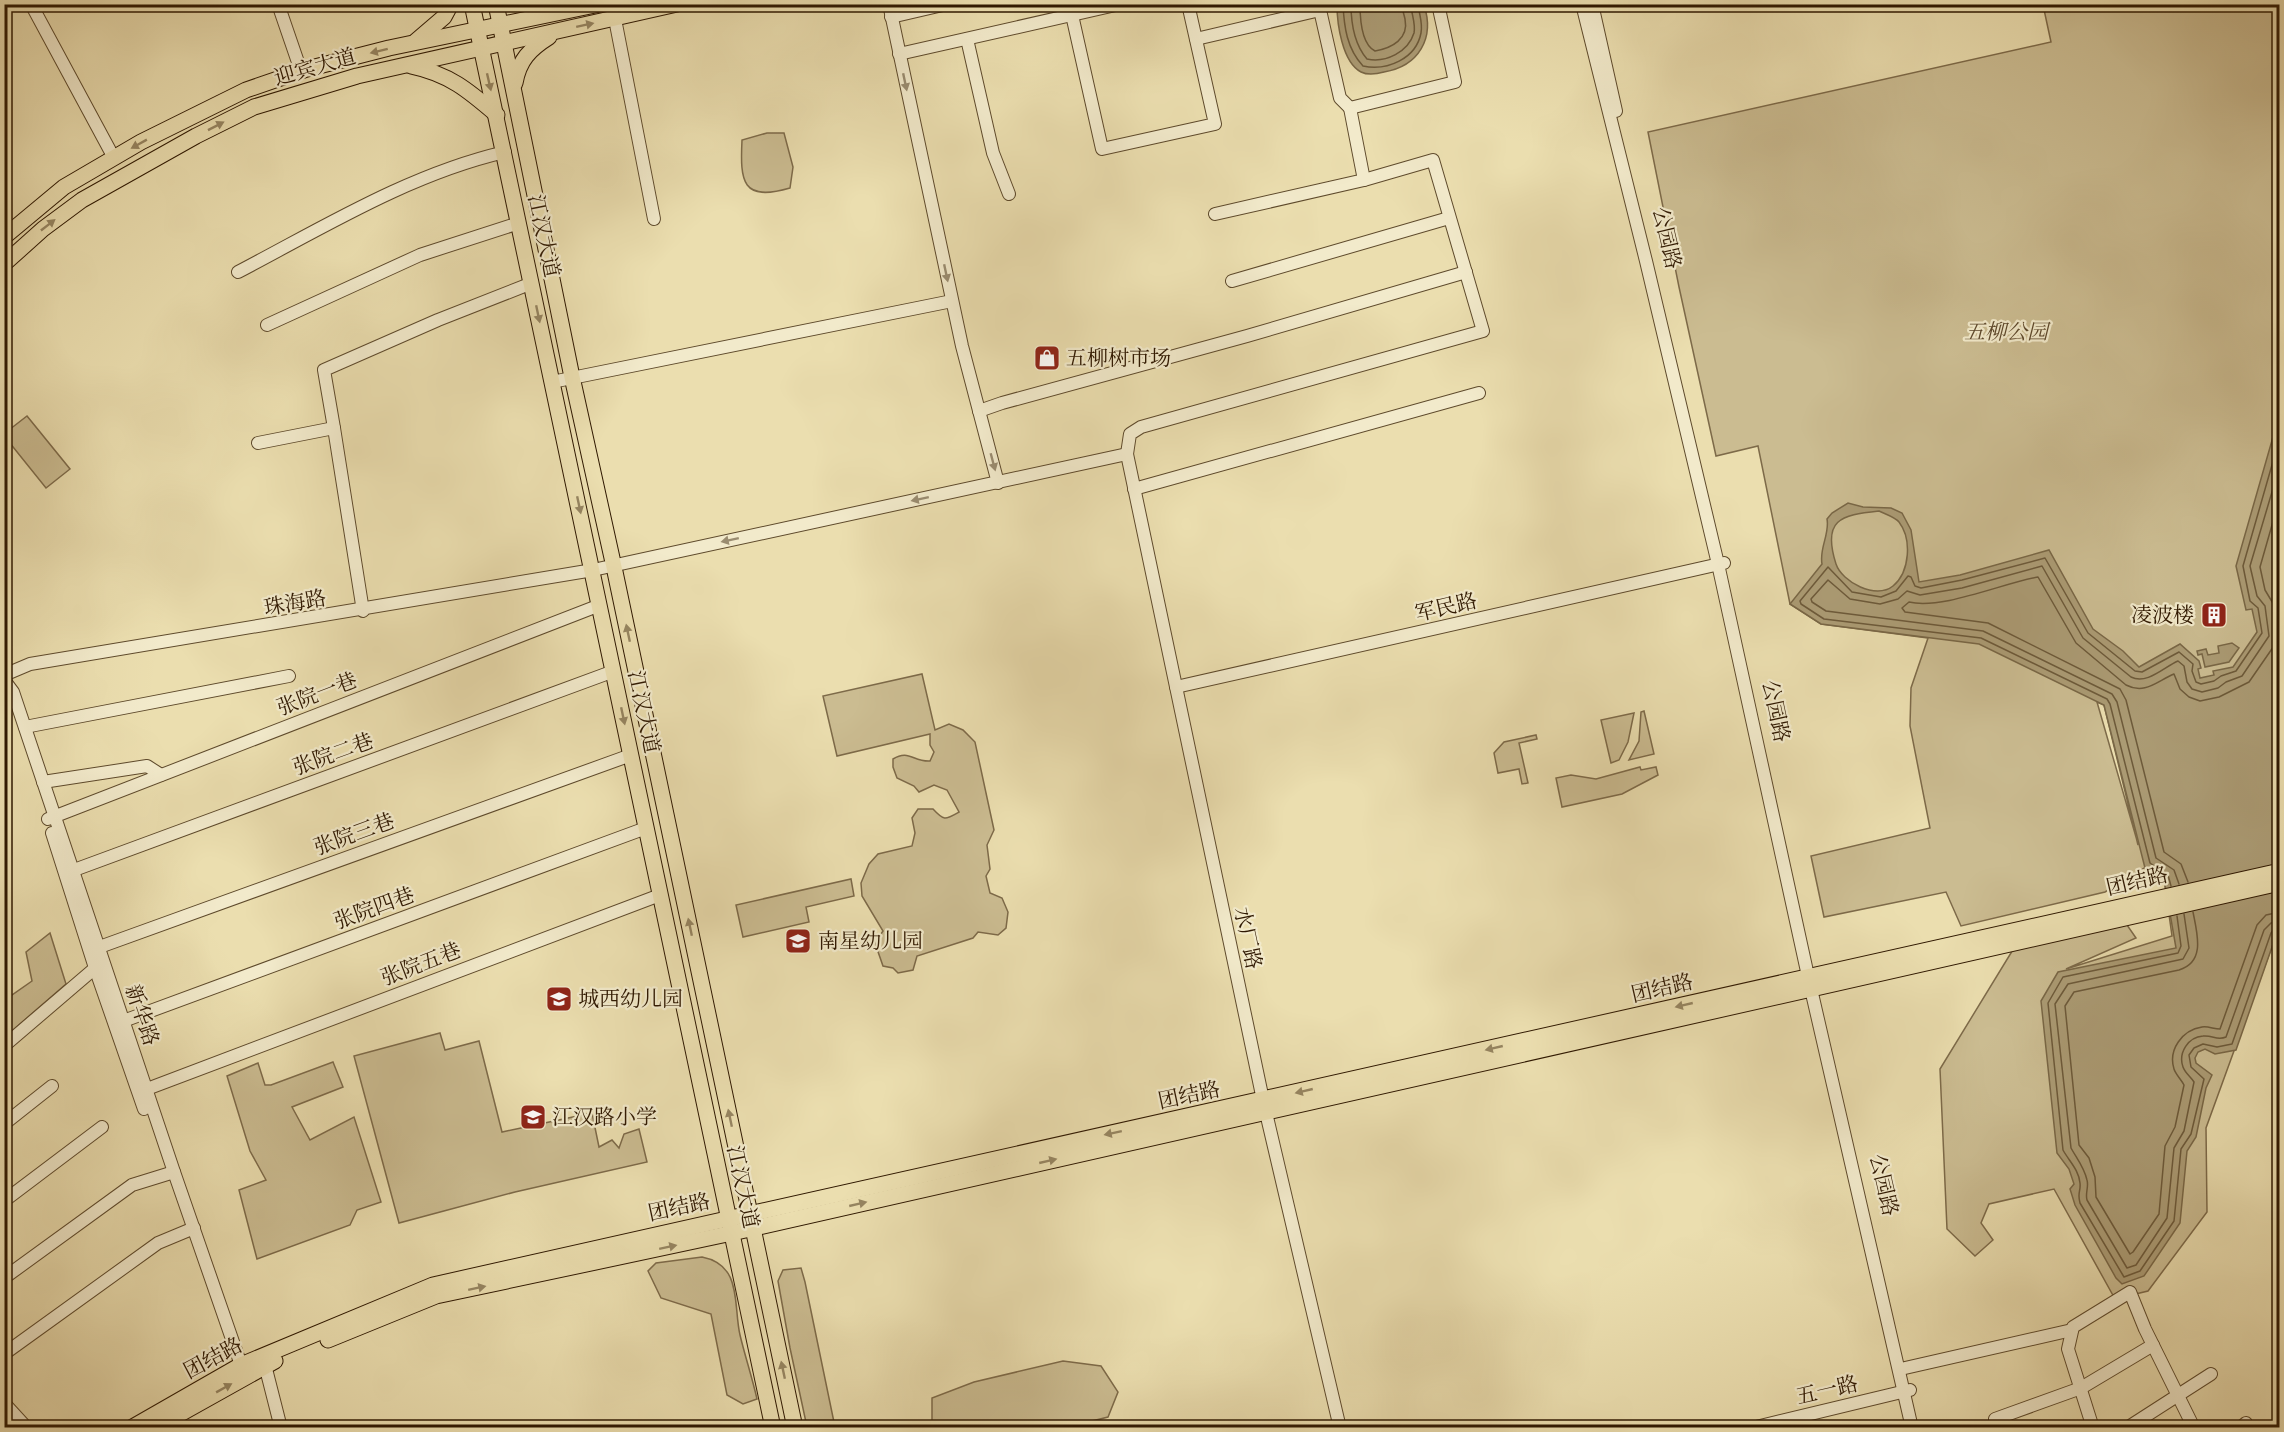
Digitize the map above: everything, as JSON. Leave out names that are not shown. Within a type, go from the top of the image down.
[{"type":"main road","points":[[414,43],[444,17],[451,4]]},
{"type":"main road","name":"江汉大道","points":[[472,4],[594,572],[773,1428]]},
{"type":"main road","name":"江汉大道","points":[[496,4],[572,377],[614,565],[795,1428]]},
{"type":"main road","points":[[528,4],[563,12]]},
{"type":"main road","name":"迎宾大道","points":[[4,237],[64,187],[198,113],[246,90],[302,71],[414,43],[600,4]]},
{"type":"main road","name":"迎宾大道","points":[[4,264],[43,229],[82,200],[254,107],[357,76],[677,4]]},
{"type":"main road","points":[[513,89],[517,69],[532,48],[559,31]]},
{"type":"main road","points":[[405,65],[430,70],[465,87],[497,115]]},
{"type":"main road","points":[[546,353],[550,358],[560,358],[567,348]]},
{"type":"main road","points":[[558,405],[560,398],[569,394],[578,401]]},
{"type":"main road","name":"团结路","points":[[155,1428],[265,1365],[436,1296],[751,1220],[2152,905],[2280,871]]},
{"type":"main road","name":"团结路","points":[[2152,905],[2280,883]]},
{"type":"main road","name":"团结路","points":[[130,1428],[238,1367],[433,1285],[730,1225]]},
{"type":"street","points":[[278,4],[302,71]]},
{"type":"street","points":[[946,4],[890,11],[952,301],[998,483]]},
{"type":"street","points":[[899,54],[1120,4]]},
{"type":"street","points":[[1072,15],[1102,149],[1215,124],[1188,4]]},
{"type":"street","points":[[1350,108],[1455,82],[1438,4]]},
{"type":"street","points":[[1582,4],[1721,564]]},
{"type":"street","name":"公园路","points":[[1592,4],[1721,564],[1813,981],[1905,1368],[1907,1391],[1918,1428]]},
{"type":"street","points":[[36,6],[114,158]]},
{"type":"street","points":[[1196,39],[1320,10],[1340,98],[1350,108],[1364,180]]},
{"type":"street","points":[[615,19],[654,219]]},
{"type":"street","points":[[967,39],[993,153],[1009,194]]},
{"type":"street","points":[[238,272],[372,202],[460,164],[505,152]]},
{"type":"street","points":[[1126,454],[1130,434],[1142,427],[1483,331],[1433,160],[1364,180],[1215,214]]},
{"type":"street","points":[[1232,281],[1449,218]]},
{"type":"street","points":[[267,325],[420,255],[519,223]]},
{"type":"street","points":[[979,411],[1466,272]]},
{"type":"street","points":[[362,610],[324,370],[438,320],[532,283]]},
{"type":"street","points":[[552,382],[952,301]]},
{"type":"street","points":[[1134,489],[1479,393]]},
{"type":"street","points":[[258,443],[334,428]]},
{"type":"street","name":"珠海路","points":[[4,678],[30,664],[594,572],[614,565],[1126,454]]},
{"type":"street","name":"水厂路","points":[[1126,454],[1264,1106],[1340,1428]]},
{"type":"street","name":"军民路","points":[[1176,687],[1721,564]]},
{"type":"street","name":"张院一巷","points":[[52,819],[601,607]]},
{"type":"street","name":"张院一巷","points":[[52,819],[601,607]]},
{"type":"street","name":"张院二巷","points":[[70,874],[614,673]]},
{"type":"street","points":[[25,727],[289,676]]},
{"type":"street","name":"新华路","points":[[4,678],[13,692],[25,727],[52,819]]},
{"type":"street","name":"新华路","points":[[4,690],[52,819],[119,1023],[238,1367]]},
{"type":"street","name":"张院三巷","points":[[94,949],[631,755]]},
{"type":"street","points":[[43,782],[147,766],[161,775]]},
{"type":"street","name":"张院四巷","points":[[119,1023],[646,828]]},
{"type":"street","name":"张院五巷","points":[[142,1090],[660,895]]},
{"type":"street","points":[[4,1046],[99,964]]},
{"type":"street","points":[[1813,981],[1907,1391],[1912,1428]]},
{"type":"street","points":[[4,1124],[52,1086]]},
{"type":"street","points":[[4,1201],[102,1127]]},
{"type":"street","points":[[4,1278],[132,1185],[170,1173]]},
{"type":"street","points":[[4,1354],[158,1243],[190,1230]]},
{"type":"street","points":[[2093,1428],[2068,1349],[2072,1330],[2073,1327],[2130,1292],[2194,1428]]},
{"type":"street","points":[[1905,1368],[2072,1330]]},
{"type":"street","points":[[1995,1419],[2081,1388],[2153,1345]]},
{"type":"street","points":[[265,1365],[281,1428]]},
{"type":"street","points":[[2127,1428],[2211,1374]]},
{"type":"street","name":"五一路","points":[[1752,1428],[1907,1391]]},
{"type":"street","points":[[4,1403],[27,1428]]},
{"type":"green space","name":"五柳公园","points":[[2043,5],[2279,5],[2280,852],[2273,863],[2279,876],[2279,927],[2206,1128],[2207,1212],[2148,1291],[2115,1299],[2054,1189],[1989,1204],[1981,1223],[1993,1240],[1975,1256],[1947,1229],[1940,1069],[2014,948],[2125,922],[2136,938],[2066,969],[2172,936],[2164,879],[2144,868],[2105,892],[1961,926],[1946,892],[1824,917],[1811,856],[1930,828],[1910,726],[1911,688],[1928,638],[1821,624],[1790,604],[1758,446],[1716,456],[1648,132],[2051,42]],"holes":[[[2097,702],[2104,705],[2136,839]]]},
{"type":"green space","points":[[767,133],[784,133],[793,167],[790,188],[762,192],[753,190],[747,185],[742,167],[742,140]]},
{"type":"green space","points":[[27,416],[70,469],[46,488],[5,437],[5,433]]},
{"type":"green space","points":[[922,674],[935,730],[949,724],[963,730],[975,742],[994,830],[987,845],[990,869],[986,876],[990,893],[1002,898],[1008,912],[1006,928],[998,935],[978,932],[973,938],[917,956],[913,970],[898,973],[893,968],[883,966],[875,943],[883,931],[862,896],[861,883],[869,864],[878,854],[912,846],[915,833],[912,818],[918,809],[933,809],[945,818],[959,812],[947,790],[934,785],[919,792],[914,786],[897,778],[893,759],[898,756],[930,761],[934,752],[930,745],[930,734],[837,756],[823,696]]},
{"type":"green space","points":[[1644,711],[1654,754],[1629,760],[1639,741],[1641,712]]},
{"type":"green space","points":[[1634,713],[1628,742],[1619,760],[1611,763],[1601,720]]},
{"type":"green space","points":[[1536,735],[1537,739],[1519,743],[1528,783],[1522,784],[1519,769],[1498,773],[1494,753],[1504,742]]},
{"type":"green space","points":[[1640,767],[1641,770],[1656,767],[1658,775],[1622,794],[1562,807],[1556,778],[1571,775],[1596,779]]},
{"type":"green space","points":[[851,879],[854,896],[806,907],[809,922],[743,937],[736,905]]},
{"type":"green space","points":[[50,933],[66,984],[5,1037],[5,1000],[32,981],[26,952]]},
{"type":"green space","points":[[440,1033],[445,1050],[479,1041],[502,1132],[592,1113],[599,1147],[612,1140],[619,1148],[624,1134],[639,1129],[647,1162],[515,1192],[399,1223],[354,1056]]},
{"type":"green space","points":[[333,1062],[343,1087],[292,1107],[310,1140],[354,1117],[381,1202],[357,1210],[350,1225],[257,1259],[239,1190],[266,1180],[250,1151],[227,1076],[258,1063],[265,1085],[271,1085]]},
{"type":"green space","points":[[702,1257],[715,1261],[724,1268],[734,1288],[740,1335],[757,1399],[743,1404],[727,1395],[711,1314],[661,1298],[648,1271],[656,1263]]},
{"type":"green space","points":[[801,1268],[835,1427],[807,1427],[790,1348],[778,1281],[783,1270]]},
{"type":"green space","points":[[1063,1361],[1101,1366],[1118,1392],[1108,1417],[1068,1427],[936,1427],[932,1420],[932,1398],[974,1382]]},
{"type":"water","points":[[1337,5],[1424,5],[1427,29],[1421,49],[1407,64],[1396,69],[1375,74],[1361,72],[1349,60],[1345,51],[1338,22]]},
{"type":"water","points":[[2279,416],[2280,852],[2273,863],[2279,876],[2279,927],[2236,1050],[2215,1054],[2205,1049],[2198,1052],[2195,1058],[2196,1063],[2212,1075],[2206,1088],[2196,1137],[2187,1151],[2180,1223],[2144,1276],[2122,1284],[2116,1278],[2075,1205],[2070,1189],[2074,1184],[2069,1169],[2057,1153],[2041,1001],[2058,972],[2176,948],[2164,879],[2145,868],[2104,705],[1979,644],[1821,624],[1790,604],[1822,564],[1827,519],[1832,513],[1848,503],[1863,507],[1891,508],[1902,513],[1911,530],[1919,582],[1960,575],[2049,550],[2093,629],[2123,651],[2139,667],[2180,644],[2199,661],[2200,678],[2214,675],[2213,671],[2233,667],[2257,632],[2252,609],[2246,610],[2236,566]],"holes":[[[1879,511],[1899,522],[1906,537],[1907,555],[1899,580],[1886,590],[1878,591],[1852,583],[1839,571],[1831,538],[1833,529],[1845,518]]]},
{"type":"water","points":[[2232,643],[2239,648],[2229,662],[2205,667],[2202,654],[2198,655],[2197,651],[2206,649],[2208,655],[2219,653],[2218,646]]},
{"type":"place","name":"五柳树市场","points":[[1047,358]]},
{"type":"place","name":"凌波楼","points":[[2214,615]]},
{"type":"place","name":"南星幼儿园","points":[[798,941]]},
{"type":"place","name":"城西幼儿园","points":[[559,999]]},
{"type":"place","name":"江汉路小学","points":[[533,1117]]}]
